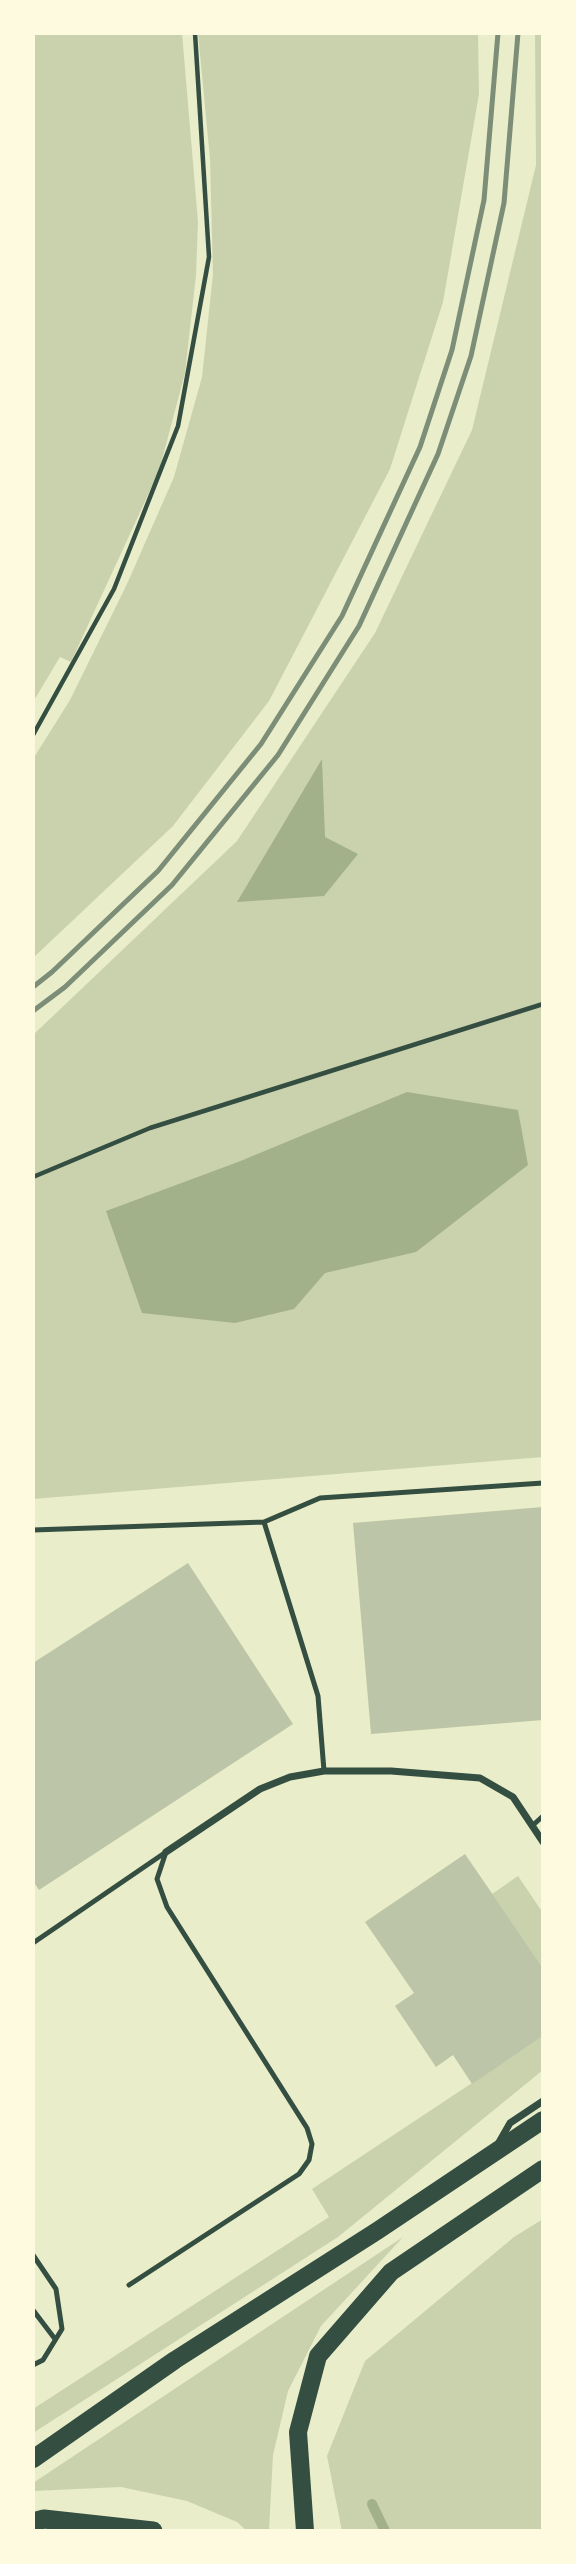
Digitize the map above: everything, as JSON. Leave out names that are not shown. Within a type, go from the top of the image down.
[{"type":"highway","points":[[33,2522],[44,2519],[153,2531]]},
{"type":"main road","points":[[33,2459],[175,2360],[377,2231],[543,2120]]},
{"type":"main road","points":[[305,2531],[298,2432],[318,2356],[391,2273],[543,2169]]},
{"type":"street","points":[[166,1852],[260,1789],[290,1777],[324,1771],[391,1771],[480,1778],[513,1797],[543,1842]]},
{"type":"street","points":[[492,2154],[510,2123],[543,2101]]},
{"type":"lane","points":[[33,1530],[264,1522],[320,1498],[543,1483]]},
{"type":"lane","points":[[264,1522],[318,1696],[324,1771]]},
{"type":"lane","points":[[532,1826],[543,1816]]},
{"type":"lane","points":[[33,1943],[166,1852]]},
{"type":"lane","points":[[129,2285],[299,2174],[309,2160],[312,2144],[307,2128],[167,1907],[157,1879],[166,1852]]},
{"type":"lane","points":[[33,2255],[57,2289],[62,2329],[43,2360],[33,2365]]},
{"type":"lane","points":[[33,2310],[55,2339]]},
{"type":"path","points":[[33,735],[114,589],[178,426],[209,257],[195,33]]},
{"type":"path","points":[[33,1177],[150,1128],[543,1004]]},
{"type":"shaded area","points":[[33,33],[182,33],[198,222],[196,275],[185,373],[159,471],[71,662],[60,657],[33,702]]},
{"type":"shaded area","points":[[198,33],[478,33],[479,94],[443,302],[390,469],[269,701],[173,826],[33,958],[33,759],[70,700],[127,584],[174,477],[202,377],[213,274],[210,159]]},
{"type":"shaded area","points":[[535,33],[543,33],[543,1457],[33,1499],[33,1035],[237,841],[375,633],[472,430],[536,165]]},
{"type":"shaded area","points":[[322,759],[325,837],[358,854],[324,896],[237,902]]},
{"type":"shaded area","points":[[407,1092],[518,1110],[528,1165],[416,1252],[325,1273],[294,1309],[235,1323],[142,1313],[106,1211],[238,1162]]},
{"type":"shaded area","points":[[518,1876],[543,1913],[543,1968],[492,1894]]},
{"type":"shaded area","points":[[543,2036],[543,2070],[338,2237],[33,2433],[33,2409],[329,2217],[312,2189]]},
{"type":"shaded area","points":[[543,2219],[543,2531],[342,2531],[327,2456],[365,2361],[514,2237]]},
{"type":"shaded area","points":[[403,2237],[321,2326],[288,2391],[273,2455],[269,2531],[247,2531],[237,2522],[187,2501],[121,2487],[33,2491],[33,2483]]},
{"type":"building","points":[[543,1507],[543,1720],[371,1734],[353,1523]]},
{"type":"building","points":[[188,1563],[293,1724],[39,1890],[33,1881],[33,1663]]},
{"type":"building","points":[[465,1854],[543,1968],[543,2036],[472,2084],[453,2055],[436,2067],[395,2006],[414,1993],[365,1922]]},
{"type":"waterway","points":[[372,2504],[385,2531]]},
{"type":"railway","points":[[33,987],[158,871],[261,744],[342,616],[420,447],[452,350],[484,200],[498,33]]},
{"type":"railway","points":[[33,1011],[65,987],[172,885],[278,755],[359,626],[438,454],[471,356],[504,203],[518,33]]}]
